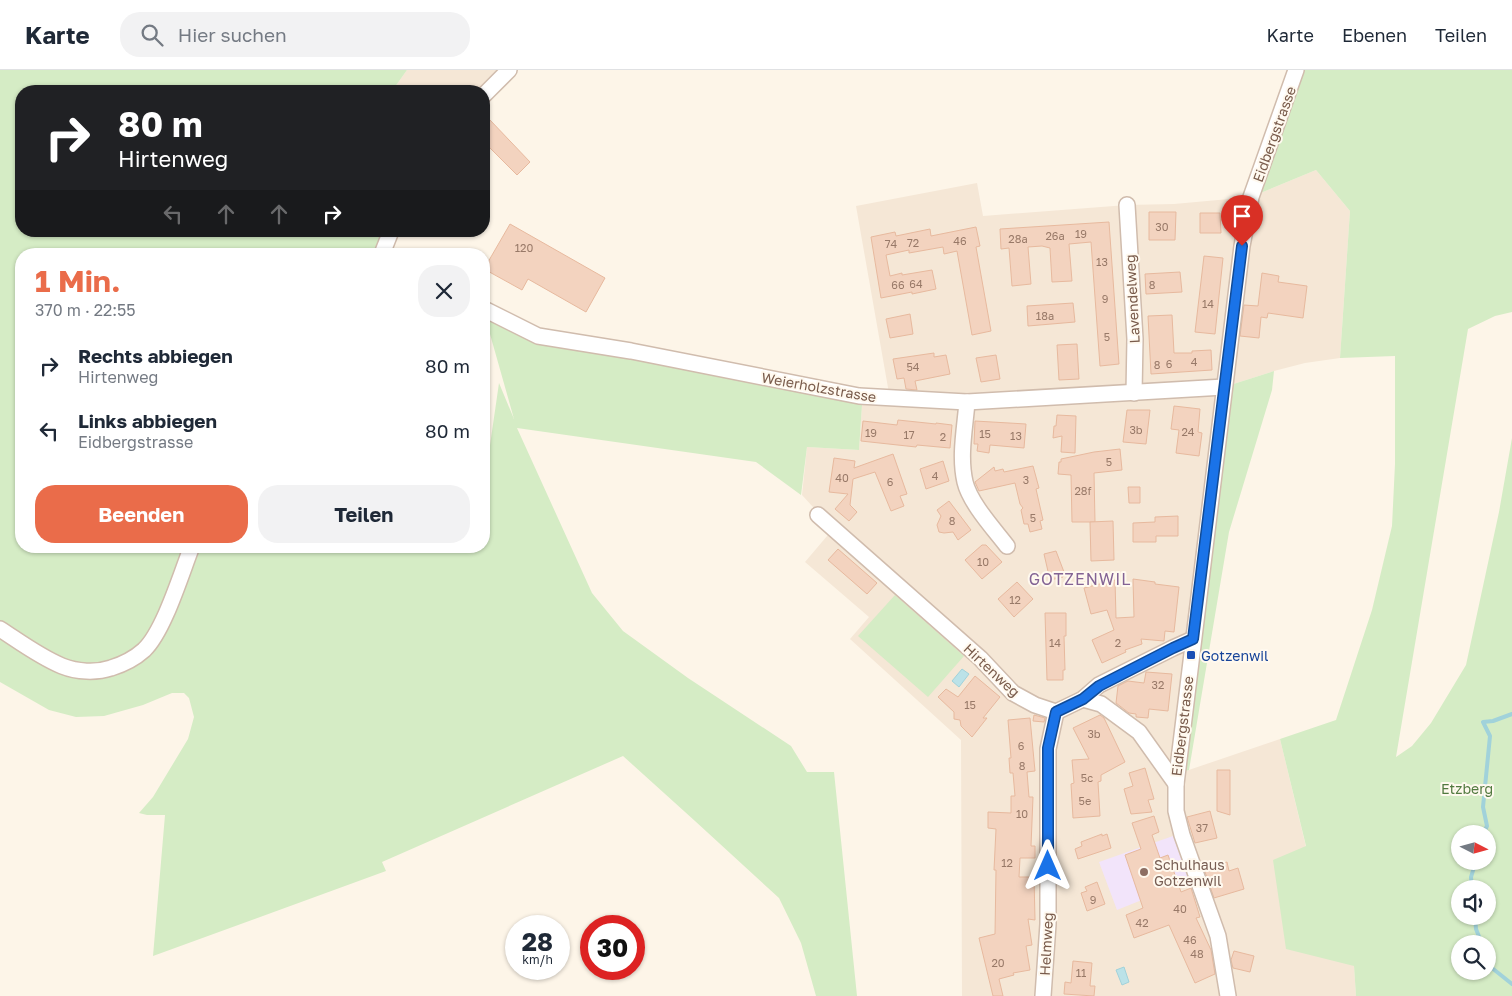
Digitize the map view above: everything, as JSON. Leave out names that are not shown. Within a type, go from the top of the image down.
[{"type":"street","points":[[490,89],[509,70]]},
{"type":"street","name":"Eidbergstrasse","points":[[1228,996],[1218,936],[1182,835],[1176,811],[1176,784],[1242,246],[1252,197],[1296,70]]},
{"type":"street","name":"Lavendelweg","points":[[1127,205],[1135,339],[1134,393]]},
{"type":"street","name":"Weierholzstrasse","points":[[490,312],[538,336],[631,350],[858,396],[967,402],[1224,387]]},
{"type":"street","points":[[967,402],[962,459],[965,484],[977,508],[1007,546]]},
{"type":"street","name":"Hirtenweg","points":[[818,515],[980,658],[1013,693],[1035,705],[1056,712]]},
{"type":"street","points":[[0,629],[64,667],[84,671],[103,670],[125,664],[145,649],[159,629],[189,553]]},
{"type":"street","points":[[1056,712],[1083,699],[1099,686],[1193,639]]},
{"type":"street","points":[[1083,699],[1101,704],[1139,732],[1176,784]]},
{"type":"street","name":"Helmweg","points":[[1043,996],[1048,924],[1048,748],[1056,712]]},
{"type":"shaded area","points":[[407,70],[509,70],[490,86],[396,85]]},
{"type":"shaded area","points":[[1316,170],[1350,211],[1340,358],[1305,363],[1224,387],[1177,774],[1280,739],[1306,847],[1354,966],[1356,996],[962,996],[961,740],[850,639],[869,617],[805,562],[833,529],[802,495],[807,447],[859,450],[862,405],[890,399],[856,206],[977,183],[983,216],[1127,205],[1174,204],[1251,197]]},
{"type":"shaded area","name":"Schulhaus Gotzenwil","points":[[1173,836],[1189,881],[1117,910],[1099,862]]},
{"type":"green space","points":[[0,70],[407,70],[396,85],[15,85],[15,237],[384,237],[379,248],[15,248],[15,553],[490,553],[490,445],[499,383],[514,419],[490,334],[490,322],[495,321],[862,405],[859,450],[807,447],[801,495],[756,462],[517,428],[592,593],[623,631],[688,678],[791,746],[807,772],[834,772],[857,996],[816,996],[801,943],[779,898],[623,756],[382,862],[386,871],[153,956],[165,815],[139,813],[153,797],[188,739],[194,717],[189,698],[184,693],[172,693],[143,705],[104,716],[76,717],[49,710],[0,682]]},
{"type":"green space","name":"Etzberg","points":[[1296,70],[1512,70],[1512,312],[1495,316],[1468,329],[1396,757],[1412,746],[1431,723],[1466,665],[1499,512],[1512,438],[1512,996],[1356,996],[1354,966],[1286,949],[1273,860],[1306,846],[1280,739],[1336,720],[1372,610],[1392,526],[1395,464],[1395,356],[1340,358],[1350,211],[1316,170],[1251,197]]},
{"type":"green space","points":[[1274,371],[1272,390],[1229,532],[1189,770],[1176,774],[1224,387]]},
{"type":"green space","points":[[895,595],[964,656],[928,697],[858,636]]},
{"type":"water","points":[[962,669],[969,674],[959,687],[952,681]]},
{"type":"water","points":[[1124,967],[1129,982],[1122,985],[1116,970]]},
{"type":"building","points":[[490,120],[530,162],[517,175],[490,148]]},
{"type":"building","points":[[1149,212],[1176,212],[1175,240],[1149,240]]},
{"type":"building","points":[[1200,213],[1220,213],[1221,233],[1200,233]]},
{"type":"building","points":[[1109,222],[1119,364],[1100,366],[1091,242],[1069,244],[1072,281],[1052,282],[1050,248],[1042,246],[1028,247],[1031,284],[1012,286],[1009,248],[1001,249],[1000,229]]},
{"type":"building","points":[[510,224],[605,278],[586,312],[528,279],[522,290],[490,272],[490,259]]},
{"type":"building","points":[[976,227],[980,246],[976,247],[991,331],[972,335],[957,251],[944,254],[943,247],[909,253],[909,250],[886,255],[890,276],[932,270],[936,289],[881,298],[871,237],[895,232],[896,236],[930,229],[931,236]]},
{"type":"building","points":[[1204,256],[1223,258],[1215,334],[1195,332]]},
{"type":"building","points":[[1180,272],[1182,292],[1146,294],[1145,274]]},
{"type":"building","points":[[1262,273],[1279,276],[1278,282],[1307,286],[1303,318],[1268,313],[1267,318],[1261,317],[1259,338],[1240,336],[1244,305],[1258,306]]},
{"type":"building","points":[[1073,303],[1075,322],[1028,326],[1027,306]]},
{"type":"building","points":[[910,314],[913,334],[890,338],[886,319]]},
{"type":"building","points":[[1172,315],[1174,353],[1211,350],[1212,370],[1151,374],[1148,316]]},
{"type":"building","points":[[1077,344],[1079,379],[1059,380],[1057,345]]},
{"type":"building","points":[[934,353],[934,357],[946,355],[950,374],[915,381],[917,390],[906,389],[904,378],[897,379],[893,359]]},
{"type":"building","points":[[996,355],[1000,379],[981,382],[976,358]]},
{"type":"building","points":[[1174,406],[1200,409],[1198,432],[1202,433],[1199,456],[1176,453],[1179,430],[1171,429]]},
{"type":"building","points":[[1127,410],[1150,410],[1146,444],[1123,442]]},
{"type":"building","points":[[1057,415],[1076,416],[1075,453],[1061,452],[1062,436],[1053,438]]},
{"type":"building","points":[[898,420],[952,425],[950,448],[917,445],[916,447],[861,441],[863,421],[897,425]]},
{"type":"building","points":[[975,421],[1026,424],[1024,448],[990,445],[989,453],[977,451],[978,444],[974,444]]},
{"type":"building","points":[[1120,449],[1122,470],[1094,473],[1095,522],[1072,522],[1071,475],[1058,474],[1059,462],[1061,462],[1061,459]]},
{"type":"building","points":[[893,454],[907,494],[900,496],[904,506],[891,511],[875,472],[853,479],[850,505],[857,512],[849,521],[835,509],[848,494],[829,492],[834,458],[855,461],[854,468]]},
{"type":"building","points":[[943,461],[949,481],[926,489],[920,469]]},
{"type":"building","points":[[1033,466],[1039,488],[1036,489],[1043,520],[1040,521],[1042,529],[1030,532],[1028,524],[1024,524],[1021,510],[1023,508],[1020,504],[1015,483],[979,491],[975,482],[994,467],[995,471],[1003,469],[1004,472]]},
{"type":"building","points":[[1128,487],[1140,487],[1140,503],[1129,503]]},
{"type":"building","points":[[949,501],[971,530],[958,540],[953,532],[939,532],[937,525],[941,516],[937,510]]},
{"type":"building","points":[[1178,516],[1178,536],[1156,536],[1156,542],[1133,542],[1133,523],[1155,522],[1155,517]]},
{"type":"building","points":[[1113,521],[1114,560],[1091,561],[1090,522]]},
{"type":"building","points":[[982,545],[986,545],[1002,562],[982,579],[965,560]]},
{"type":"building","points":[[838,549],[877,583],[867,594],[828,560]]},
{"type":"building","points":[[1056,551],[1064,572],[1062,573],[1063,577],[1050,580],[1044,554]]},
{"type":"building","points":[[1133,579],[1179,587],[1174,632],[1165,631],[1164,641],[1141,639],[1142,644],[1125,650],[1126,652],[1102,663],[1092,640],[1114,630],[1107,610],[1091,614],[1084,588],[1115,580],[1116,618],[1134,617]]},
{"type":"building","points":[[1017,582],[1033,599],[1014,617],[998,599]]},
{"type":"building","points":[[1045,613],[1066,613],[1066,636],[1064,636],[1065,670],[1063,670],[1063,680],[1047,680]]},
{"type":"building","points":[[1146,672],[1172,674],[1168,711],[1149,709],[1148,718],[1136,717],[1136,714],[1129,713],[1116,703],[1118,686],[1128,681],[1144,683]]},
{"type":"building","points":[[975,676],[1000,697],[983,718],[987,718],[972,737],[961,726],[960,720],[954,719],[954,712],[938,697],[946,689],[958,697]]},
{"type":"building","points":[[1034,715],[1045,718],[1044,722],[1033,721]]},
{"type":"building","points":[[1100,715],[1104,718],[1125,762],[1101,775],[1101,781],[1098,782],[1100,816],[1073,818],[1071,784],[1074,783],[1072,760],[1089,759],[1073,728]]},
{"type":"building","points":[[1030,718],[1035,771],[1027,772],[1029,797],[1033,797],[1031,846],[1035,846],[1035,858],[1020,858],[1019,877],[1034,877],[1035,920],[1028,919],[1032,945],[1026,946],[1030,970],[1013,973],[1014,975],[999,979],[1003,996],[993,996],[979,938],[995,934],[996,870],[994,870],[996,829],[988,828],[988,812],[1011,813],[1011,796],[1015,796],[1013,773],[1010,773],[1009,758],[1011,758],[1008,720]]},
{"type":"building","points":[[1145,768],[1154,799],[1148,800],[1152,812],[1131,814],[1124,789],[1133,786],[1129,773]]},
{"type":"building","points":[[1217,770],[1230,770],[1230,815],[1217,811]]},
{"type":"building","points":[[1210,811],[1217,838],[1195,843],[1187,817]]},
{"type":"building","points":[[1154,816],[1159,832],[1152,835],[1160,858],[1168,855],[1181,892],[1191,888],[1200,917],[1196,918],[1211,950],[1215,974],[1195,983],[1169,925],[1134,938],[1126,915],[1143,908],[1125,855],[1141,849],[1132,823]]},
{"type":"building","points":[[1102,834],[1102,836],[1107,834],[1111,848],[1078,859],[1075,849],[1082,846],[1081,842]]},
{"type":"building","points":[[1227,862],[1229,871],[1238,868],[1244,889],[1214,898],[1204,869]]},
{"type":"building","points":[[1097,882],[1105,904],[1087,911],[1081,893],[1087,891],[1085,887]]},
{"type":"building","points":[[1234,951],[1254,956],[1250,972],[1233,968],[1231,960]]},
{"type":"building","points":[[1073,961],[1092,963],[1090,986],[1095,986],[1094,996],[1064,994],[1065,982],[1071,983]]},
{"type":"waterway","points":[[1487,825],[1483,807],[1490,736],[1483,722],[1493,721],[1512,714]]},
{"type":"waterway","points":[[1471,880],[1473,870]]},
{"type":"waterway","points":[[1476,925],[1478,935]]},
{"type":"waterway","points":[[1496,971],[1512,984]]},
{"type":"place","name":"Gotzenwil","points":[[1191,655]]},
{"type":"place","name":"Schulhaus Gotzenwil","points":[[1144,872]]},
{"type":"district","name":"GOTZENWIL","points":[[1080,579]]},
{"type":"route","points":[[1048,866],[1048,748],[1056,712],[1083,699],[1099,686],[1193,639],[1242,246]]}]
